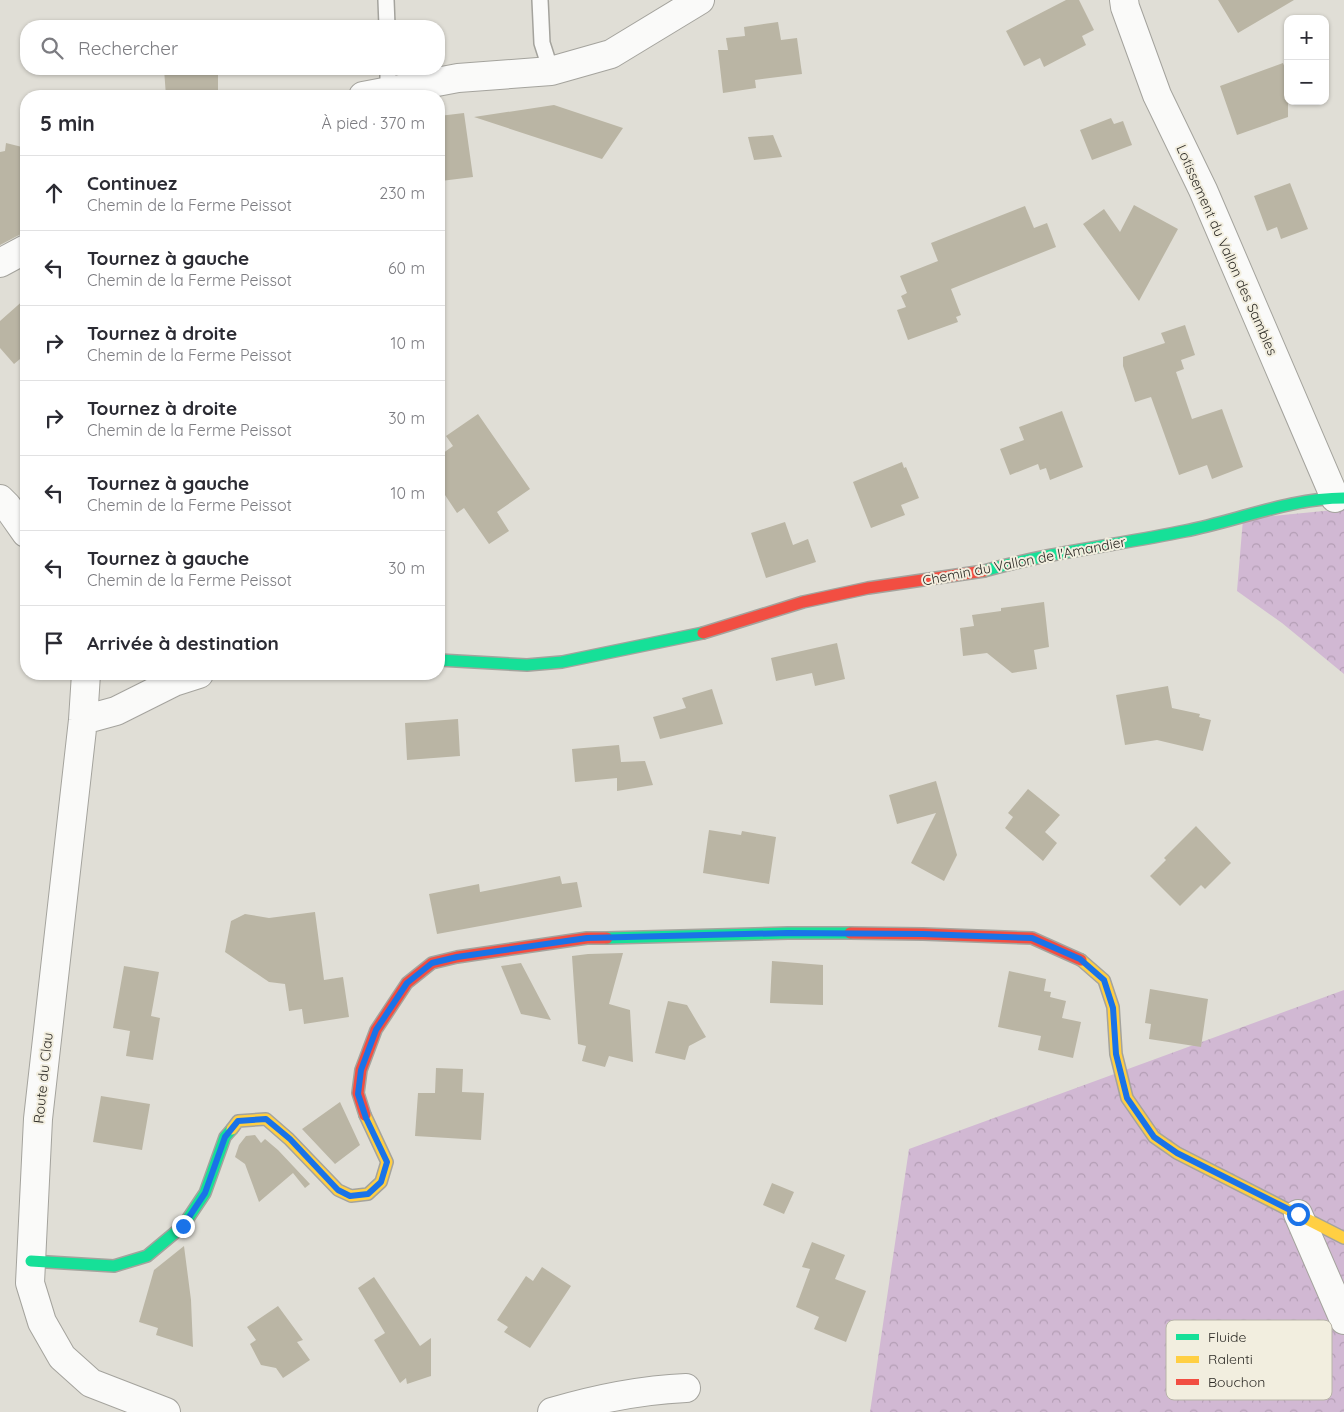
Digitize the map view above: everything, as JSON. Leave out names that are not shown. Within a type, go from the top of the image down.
[{"type":"street","points":[[380,85],[551,71],[611,54],[700,0]]},
{"type":"street","name":"Lotissement du Vallon des Sambles","points":[[1124,0],[1157,95],[1203,190],[1339,498]]},
{"type":"street","points":[[0,263],[20,253]]},
{"type":"street","name":"Chemin du Vallon de l'Amandier","points":[[445,660],[527,665],[562,662],[704,633],[804,602],[868,588],[979,572],[1021,560],[1186,531],[1285,506],[1339,498]]},
{"type":"street","points":[[0,499],[20,525]]},
{"type":"street","name":"Route du Clau","points":[[86,680],[83,720],[38,1119],[30,1282],[42,1322],[62,1357],[91,1383],[166,1412]]},
{"type":"street","points":[[83,720],[116,711],[180,680]]},
{"type":"street","points":[[31,1261],[114,1266],[147,1256],[183,1226],[205,1193],[225,1137],[238,1121],[266,1119],[290,1139],[338,1190],[350,1196],[368,1194],[381,1182],[387,1162],[366,1118],[358,1094],[361,1070],[376,1030],[407,983],[432,963],[457,957],[587,938],[788,933],[923,934],[1032,938],[1080,959],[1104,980],[1113,1008],[1116,1054],[1127,1098],[1154,1137],[1177,1153],[1344,1238]]},
{"type":"street","points":[[1298,1214],[1344,1320]]},
{"type":"street","points":[[552,1412],[608,1397],[653,1390],[686,1388]]},
{"type":"lane","points":[[386,0],[387,20]]},
{"type":"lane","points":[[540,0],[542,43],[551,71]]},
{"type":"green space","points":[[1344,509],[1344,674],[1282,623],[1237,591],[1243,519]]},
{"type":"green space","points":[[1344,990],[1344,1412],[870,1412],[909,1149]]},
{"type":"building","points":[[1066,0],[1079,0],[1094,30],[1082,36],[1086,45],[1044,67],[1040,58],[1024,66],[1006,31]]},
{"type":"building","points":[[1218,0],[1294,0],[1238,33]]},
{"type":"building","points":[[778,22],[781,40],[797,38],[802,74],[755,80],[756,88],[723,93],[718,50],[728,50],[726,38],[745,36],[744,27]]},
{"type":"building","points":[[1283,63],[1284,105],[1288,105],[1288,117],[1237,135],[1220,86]]},
{"type":"building","points":[[164,75],[218,75],[218,90],[166,90]]},
{"type":"building","points":[[554,105],[623,128],[602,159],[474,117]]},
{"type":"building","points":[[464,113],[473,177],[445,180],[445,115]]},
{"type":"building","points":[[1111,118],[1114,124],[1123,121],[1132,145],[1092,160],[1080,130]]},
{"type":"building","points":[[773,135],[782,157],[754,160],[748,137]]},
{"type":"building","points":[[6,143],[20,146],[20,235],[0,245],[0,152],[5,151]]},
{"type":"building","points":[[1290,183],[1308,229],[1281,239],[1277,227],[1267,231],[1254,196]]},
{"type":"building","points":[[1134,205],[1178,229],[1139,301],[1083,224],[1104,209],[1120,232]]},
{"type":"building","points":[[1025,206],[1034,228],[1047,223],[1056,247],[951,289],[961,315],[956,317],[958,322],[908,340],[897,310],[906,307],[901,296],[907,293],[900,276],[938,261],[931,243]]},
{"type":"building","points":[[20,303],[20,359],[14,364],[0,348],[0,321]]},
{"type":"building","points":[[1185,325],[1195,355],[1181,360],[1184,369],[1176,372],[1192,419],[1222,409],[1243,467],[1212,479],[1207,465],[1179,475],[1151,397],[1135,402],[1123,366],[1123,357],[1165,343],[1161,333]]},
{"type":"building","points":[[1062,411],[1083,467],[1050,480],[1046,468],[1040,470],[1038,464],[1010,475],[1000,449],[1024,440],[1019,427]]},
{"type":"building","points":[[478,414],[530,489],[497,512],[509,531],[489,544],[464,508],[457,513],[445,495],[445,452],[453,446],[446,436]]},
{"type":"building","points":[[902,462],[919,498],[901,505],[905,515],[871,528],[853,482]]},
{"type":"building","points":[[785,522],[793,545],[808,539],[816,562],[766,578],[751,533]]},
{"type":"building","points":[[1044,602],[1049,647],[1034,650],[1037,669],[1012,673],[987,653],[963,656],[960,628],[974,626],[972,615],[1001,611],[1001,608]]},
{"type":"building","points":[[837,643],[845,679],[815,686],[812,673],[776,681],[771,658]]},
{"type":"building","points":[[1168,686],[1172,708],[1200,714],[1199,717],[1211,720],[1203,751],[1157,740],[1125,745],[1116,695]]},
{"type":"building","points":[[712,689],[723,724],[660,739],[653,717],[686,708],[682,698]]},
{"type":"building","points":[[458,719],[460,756],[407,760],[405,723]]},
{"type":"building","points":[[619,745],[621,762],[645,761],[653,785],[617,791],[617,778],[575,782],[572,749]]},
{"type":"building","points":[[936,781],[957,855],[944,881],[911,863],[936,813],[897,824],[889,795]]},
{"type":"building","points":[[1028,789],[1060,815],[1045,832],[1057,843],[1043,861],[1005,828],[1013,817],[1008,813]]},
{"type":"building","points":[[1196,826],[1231,863],[1205,889],[1201,885],[1180,906],[1150,876],[1166,860],[1164,858]]},
{"type":"building","points":[[709,830],[741,835],[742,831],[776,837],[769,884],[703,873]]},
{"type":"building","points":[[560,876],[562,884],[577,882],[582,907],[437,934],[429,894],[479,884],[480,892]]},
{"type":"building","points":[[315,912],[324,980],[343,977],[349,1017],[304,1024],[302,1009],[289,1011],[285,984],[269,982],[225,952],[231,921],[245,914],[269,918]]},
{"type":"building","points":[[623,953],[609,1004],[630,1010],[633,1062],[609,1056],[605,1067],[582,1061],[586,1046],[578,1044],[572,956]]},
{"type":"building","points":[[772,961],[823,965],[823,1005],[770,1003]]},
{"type":"building","points":[[521,963],[551,1020],[521,1014],[501,966]]},
{"type":"building","points":[[124,966],[159,972],[151,1016],[160,1018],[153,1060],[126,1056],[130,1031],[113,1028]]},
{"type":"building","points":[[1009,971],[1046,979],[1044,991],[1051,992],[1050,997],[1066,1001],[1062,1018],[1081,1022],[1073,1058],[1038,1050],[1041,1036],[998,1027]]},
{"type":"building","points":[[1150,989],[1208,999],[1201,1047],[1149,1039],[1151,1024],[1145,1023]]},
{"type":"building","points":[[668,1001],[687,1005],[706,1037],[689,1046],[685,1060],[655,1053]]},
{"type":"building","points":[[436,1068],[463,1069],[462,1092],[484,1093],[481,1140],[415,1136],[418,1093],[435,1093]]},
{"type":"building","points":[[101,1096],[150,1104],[142,1150],[93,1142]]},
{"type":"building","points":[[340,1102],[360,1145],[335,1164],[302,1129]]},
{"type":"building","points":[[255,1135],[261,1143],[265,1139],[278,1150],[310,1184],[305,1188],[293,1173],[259,1202],[245,1164],[235,1157],[239,1145],[246,1136]]},
{"type":"building","points":[[772,1183],[794,1192],[784,1214],[763,1205]]},
{"type":"building","points":[[812,1242],[845,1255],[835,1279],[866,1291],[846,1342],[814,1329],[819,1317],[796,1307],[810,1269],[802,1267]]},
{"type":"building","points":[[184,1246],[191,1300],[193,1347],[156,1335],[158,1328],[139,1322],[154,1270]]},
{"type":"building","points":[[542,1267],[571,1286],[530,1348],[504,1332],[508,1327],[497,1320],[526,1276],[533,1281]]},
{"type":"building","points":[[374,1277],[420,1346],[431,1338],[431,1376],[407,1384],[406,1378],[400,1383],[374,1340],[385,1333],[358,1288]]},
{"type":"building","points":[[278,1306],[303,1340],[297,1342],[310,1360],[283,1378],[276,1368],[261,1365],[250,1344],[256,1340],[247,1327]]},
{"type":"traffic: fast","points":[[984,571],[1009,564],[1204,527],[1284,506],[1324,499],[1344,498]]},
{"type":"traffic: fast","points":[[445,660],[527,665],[562,662],[703,633]]},
{"type":"traffic: fast","points":[[607,938],[850,933]]},
{"type":"traffic: fast","points":[[31,1261],[114,1266],[147,1256],[183,1226],[205,1193],[225,1137],[232,1129]]},
{"type":"traffic: slow","points":[[1081,960],[1104,980],[1113,1007],[1116,1054],[1127,1098],[1154,1137],[1177,1153],[1344,1238]]},
{"type":"traffic: slow","points":[[232,1129],[238,1121],[266,1119],[289,1139],[338,1190],[351,1196],[368,1194],[381,1182],[387,1162],[365,1115]]},
{"type":"traffic: jam","points":[[703,633],[803,602],[868,588],[984,571]]},
{"type":"traffic: jam","points":[[850,933],[1032,938],[1081,960]]},
{"type":"traffic: jam","points":[[365,1115],[358,1093],[361,1070],[376,1030],[407,983],[432,963],[457,957],[587,938],[607,938]]},
{"type":"route","points":[[183,1226],[205,1193],[225,1137],[238,1121],[266,1119],[290,1139],[338,1190],[350,1196],[368,1194],[381,1182],[387,1162],[366,1118],[358,1094],[361,1070],[376,1030],[407,983],[432,963],[457,957],[587,938],[788,933],[923,934],[1032,938],[1080,959],[1104,980],[1113,1008],[1116,1054],[1127,1098],[1154,1137],[1177,1153],[1298,1214]]}]
